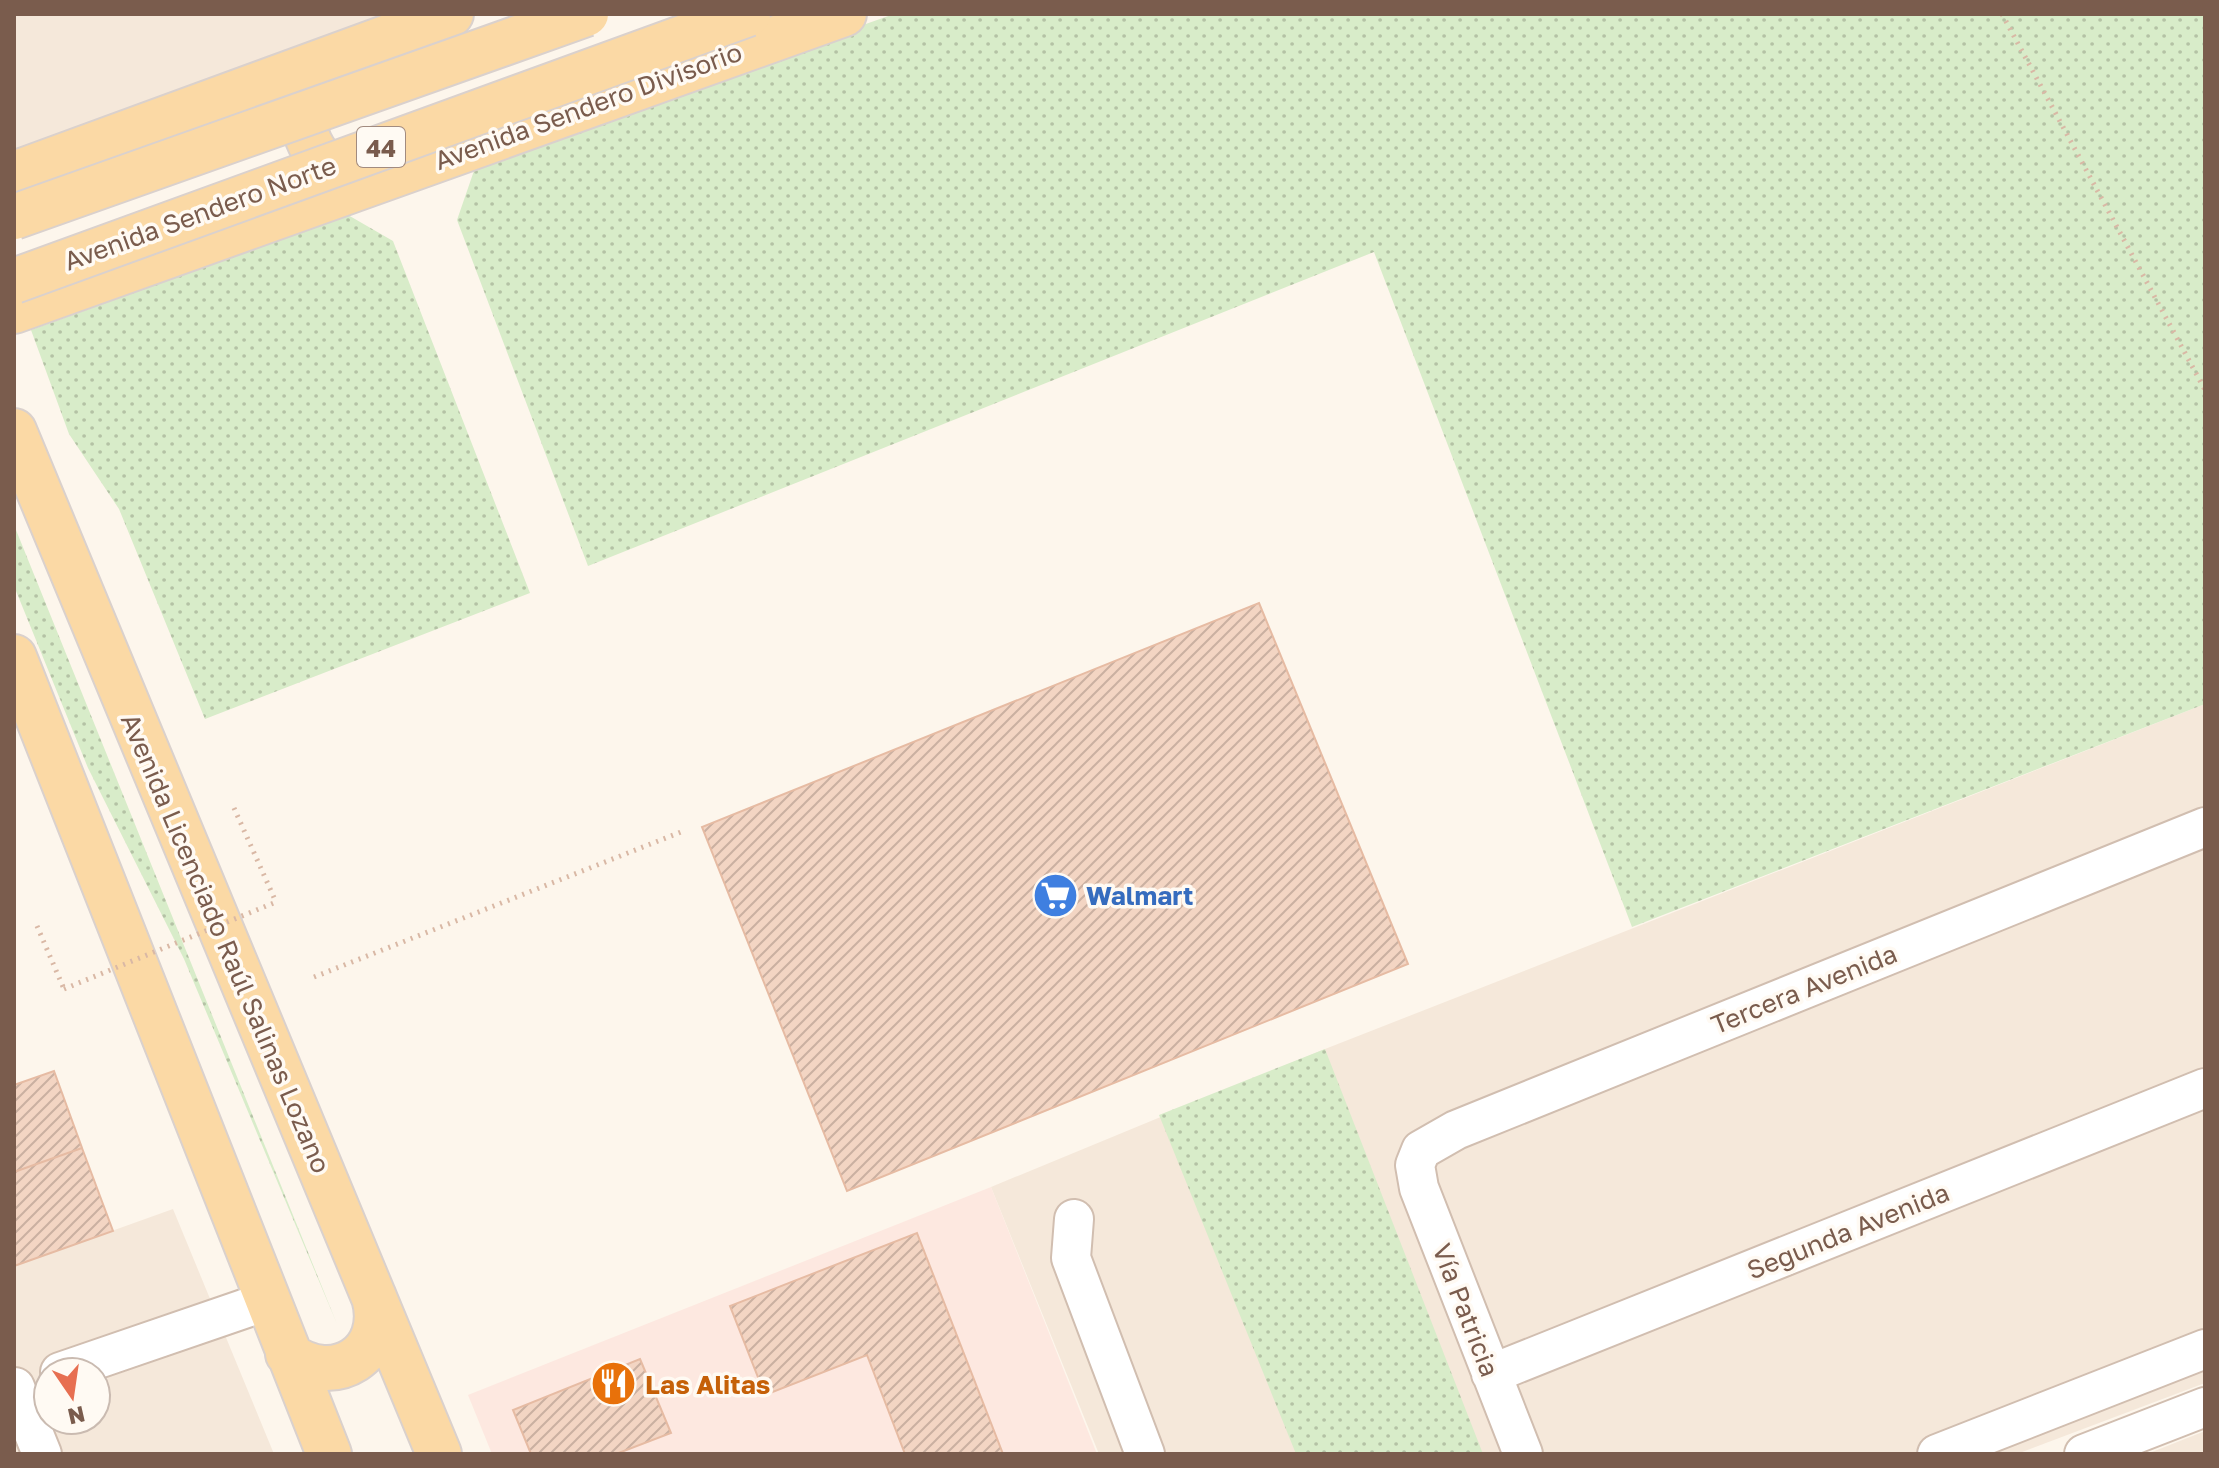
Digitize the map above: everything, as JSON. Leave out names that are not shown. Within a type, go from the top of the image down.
[{"type":"main road","points":[[14,174],[451,14]]},
{"type":"main road","name":"44","points":[[14,217],[586,14]]},
{"type":"main road","name":"Avenida Sendero Norte","points":[[14,281],[748,14]]},
{"type":"main road","name":"Avenida Sendero Divisorio","points":[[14,311],[844,14]]},
{"type":"main road","points":[[301,69],[301,118],[306,136],[325,169],[355,189]]},
{"type":"main road","name":"Avenida Licenciado Raúl Salinas Lozano","points":[[14,431],[439,1454]]},
{"type":"main road","points":[[14,657],[329,1454]]},
{"type":"main road","points":[[14,717],[63,785]]},
{"type":"main road","points":[[288,1354],[315,1369],[335,1368],[354,1361],[369,1346],[377,1328],[374,1297]]},
{"type":"street","name":"Tercera Avenida","points":[[1415,1165],[1421,1150],[1456,1130],[2205,827]]},
{"type":"street","name":"Segunda Avenida","points":[[1491,1374],[2205,1088]]},
{"type":"street","name":"Vía Patricia","points":[[1415,1165],[1419,1188],[1523,1454]]},
{"type":"street","points":[[1074,1219],[1071,1258],[1145,1454]]},
{"type":"street","points":[[107,1356],[267,1301]]},
{"type":"street","points":[[1937,1454],[2205,1349]]},
{"type":"street","points":[[26,1384],[42,1454]]},
{"type":"street","points":[[2091,1453],[2205,1407]]},
{"type":"path","points":[[2002,14],[2205,390]]},
{"type":"path","points":[[37,926],[64,989],[276,902],[234,808]]},
{"type":"path","points":[[314,977],[686,830]]},
{"type":"shaded area","points":[[14,14],[417,14],[14,159]]},
{"type":"shaded area","points":[[2205,704],[2205,1383],[2017,1454],[1099,1454],[991,1187],[1325,1049]]},
{"type":"shaded area","points":[[991,1187],[1097,1454],[492,1454],[468,1395]]},
{"type":"shaded area","points":[[173,1209],[274,1454],[14,1454],[14,1266]]},
{"type":"shaded area","points":[[2205,1431],[2205,1454],[2147,1454]]},
{"type":"green space","points":[[894,14],[2205,14],[2205,704],[1632,927],[1374,252],[588,566],[457,220],[477,162]]},
{"type":"green space","points":[[348,215],[393,241],[530,593],[205,719],[119,509],[69,434],[31,330]]},
{"type":"green space","points":[[14,525],[337,1324],[184,959],[88,768],[14,586]]},
{"type":"green space","points":[[1325,1049],[1483,1454],[1296,1454],[1159,1115]]},
{"type":"building","name":"Walmart","points":[[1259,603],[1408,964],[847,1191],[702,827]]},
{"type":"building","points":[[54,1071],[82,1148],[14,1172],[14,1085]]},
{"type":"building","points":[[82,1148],[113,1231],[14,1266],[14,1172]]},
{"type":"building","points":[[917,1233],[1003,1454],[905,1454],[867,1355],[765,1395],[730,1306]]},
{"type":"building","name":"Las Alitas","points":[[640,1359],[671,1433],[616,1454],[531,1454],[513,1410]]},
{"type":"place","name":"Walmart","points":[[1055,895]]},
{"type":"place","name":"Las Alitas","points":[[614,1384]]}]
